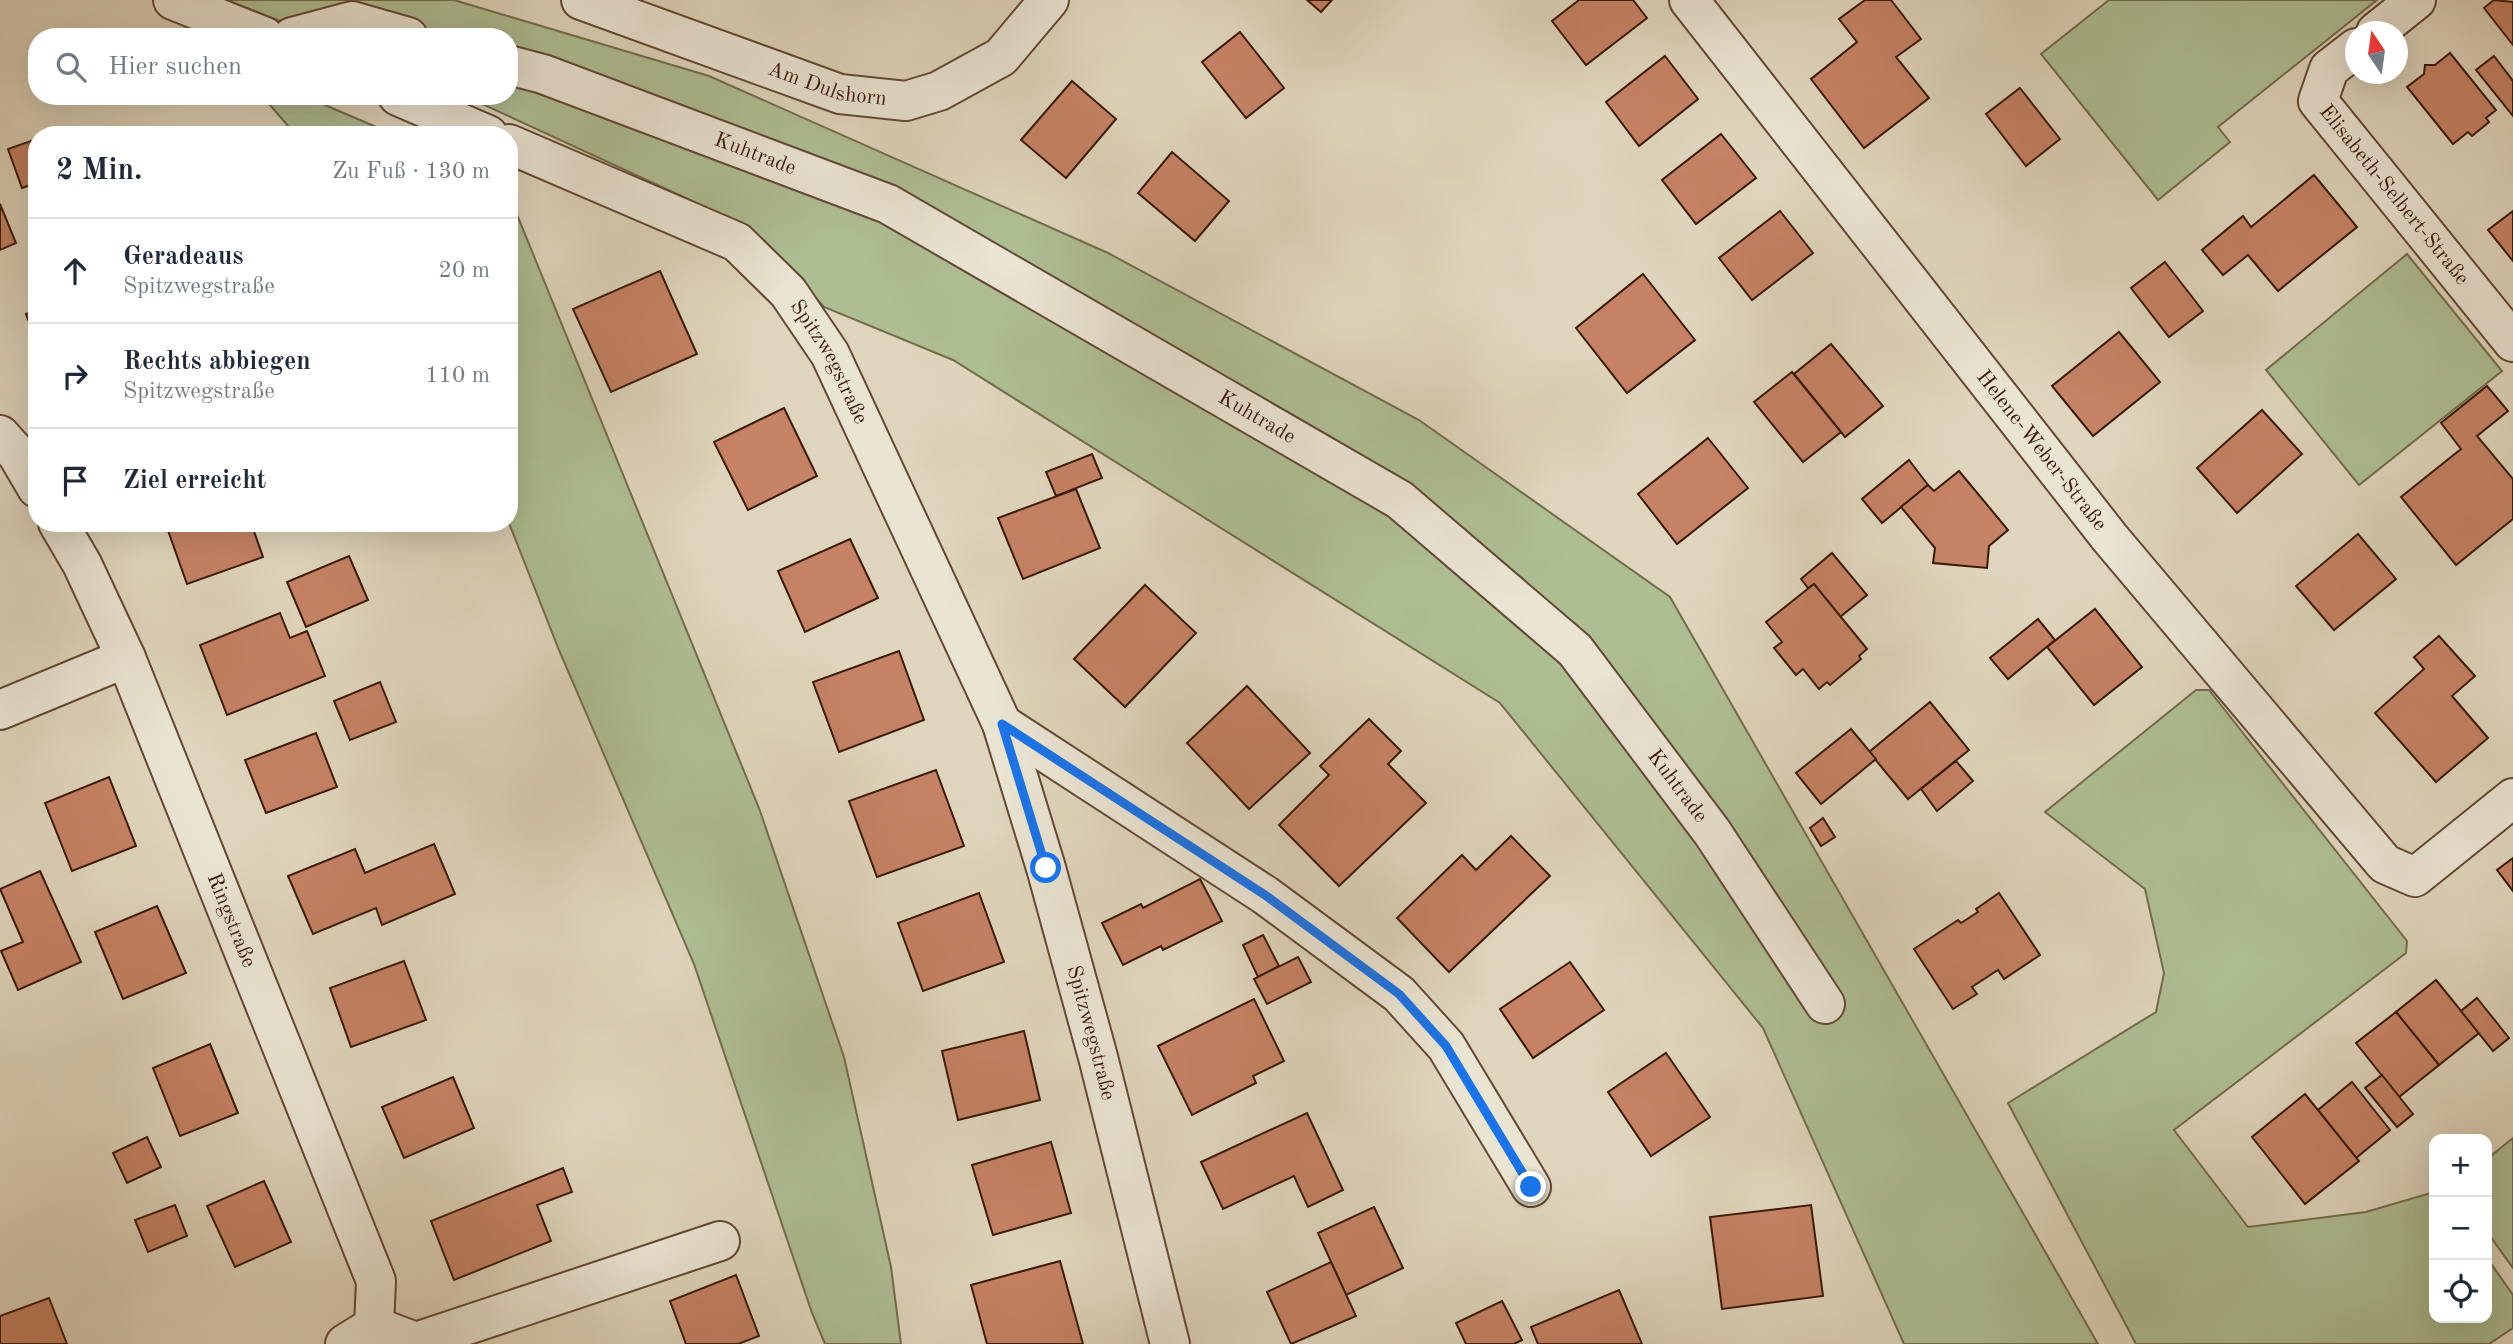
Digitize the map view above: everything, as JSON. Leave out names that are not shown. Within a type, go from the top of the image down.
[{"type":"street","points":[[173,0],[243,28]]},
{"type":"street","name":"Am Dulshorn","points":[[581,0],[840,94],[906,101],[939,91],[1001,57],[1049,0]]},
{"type":"street","name":"Helene-Weber-Straße","points":[[1689,0],[2110,538],[2385,864],[2415,877],[2513,797]]},
{"type":"street","points":[[2390,21],[2416,0]]},
{"type":"street","points":[[328,28],[352,22],[374,28]]},
{"type":"street","name":"Elisabeth-Selbert-Straße","points":[[2345,57],[2329,69],[2318,101],[2513,342]]},
{"type":"street","name":"Kuhtrade","points":[[518,67],[543,74],[888,204],[1400,500],[1576,650],[1712,832],[1825,1004]]},
{"type":"street","points":[[419,105],[467,126]]},
{"type":"street","name":"Spitzwegstraße","points":[[518,148],[737,242],[788,292],[830,354],[1002,724],[1046,868],[1091,1032],[1170,1344]]},
{"type":"street","points":[[0,435],[17,454],[28,473]]},
{"type":"street","name":"Ringstraße","points":[[63,532],[82,564],[126,658],[376,1281],[359,1335],[416,1342],[720,1241]]},
{"type":"street","points":[[0,710],[126,658]]},
{"type":"street","points":[[1002,724],[1265,895],[1399,994],[1446,1046],[1531,1187]]},
{"type":"green space","points":[[226,0],[454,0],[709,76],[1108,253],[1419,420],[1670,597],[2098,1344],[1904,1344],[1763,1028],[1500,703],[953,360],[824,307],[751,228],[484,105],[518,105],[518,28],[298,28]]},
{"type":"green space","points":[[2109,0],[2377,0],[2351,21],[2345,21],[2345,26],[2218,127],[2230,142],[2158,200],[2041,54]]},
{"type":"green space","points":[[270,105],[325,105],[374,126],[288,126]]},
{"type":"green space","points":[[518,217],[759,808],[844,1057],[891,1267],[901,1344],[825,1344],[812,1313],[694,964],[559,650],[513,532],[518,532]]},
{"type":"green space","points":[[2407,254],[2502,371],[2359,485],[2266,370]]},
{"type":"green space","points":[[2196,690],[2209,690],[2407,941],[2406,953],[2174,1130],[2248,1227],[2366,1212],[2429,1193],[2429,1323],[2492,1323],[2492,1265],[2513,1295],[2513,1328],[2489,1344],[2136,1344],[2008,1103],[2156,1012],[2164,973],[2145,889],[2045,812]]},
{"type":"green space","points":[[2513,1138],[2513,1268],[2492,1239],[2492,1155]]},
{"type":"building","points":[[1307,0],[1332,0],[1321,12]]},
{"type":"building","points":[[1579,0],[1633,0],[1647,18],[1586,65],[1552,21]]},
{"type":"building","points":[[1865,0],[1891,0],[1921,39],[1896,57],[1929,98],[1864,148],[1811,79],[1857,42],[1839,19]]},
{"type":"building","points":[[2494,0],[2513,2],[2513,45],[2484,8]]},
{"type":"building","points":[[1240,32],[1284,88],[1246,118],[1202,62]]},
{"type":"building","points":[[2450,53],[2496,110],[2486,118],[2489,122],[2472,136],[2468,132],[2453,144],[2407,87],[2424,74],[2425,65],[2435,65]]},
{"type":"building","points":[[1665,56],[1698,99],[1639,146],[1606,102]]},
{"type":"building","points":[[2494,56],[2513,81],[2513,116],[2476,70]]},
{"type":"building","points":[[1072,81],[1116,119],[1066,178],[1021,140]]},
{"type":"building","points":[[2020,88],[2060,139],[2026,166],[1986,114]]},
{"type":"building","points":[[1721,134],[1756,178],[1696,224],[1662,180]]},
{"type":"building","points":[[28,142],[28,186],[22,188],[8,149]]},
{"type":"building","points":[[1172,152],[1229,201],[1195,241],[1138,193]]},
{"type":"building","points":[[2314,175],[2357,227],[2278,291],[2248,255],[2223,275],[2202,250],[2243,216],[2251,227]]},
{"type":"building","points":[[0,204],[16,243],[0,250]]},
{"type":"building","points":[[1780,211],[1813,253],[1752,300],[1719,258]]},
{"type":"building","points":[[2513,211],[2513,261],[2488,230]]},
{"type":"building","points":[[2165,262],[2203,311],[2169,337],[2131,288]]},
{"type":"building","points":[[660,271],[697,354],[611,392],[573,309]]},
{"type":"building","points":[[1643,274],[1695,340],[1627,393],[1576,328]]},
{"type":"building","points":[[2119,332],[2160,382],[2093,436],[2052,386]]},
{"type":"building","points":[[1831,344],[1883,406],[1845,437],[1794,374]]},
{"type":"building","points":[[1792,372],[1841,432],[1803,462],[1754,402]]},
{"type":"building","points":[[2487,386],[2508,411],[2477,436],[2513,479],[2513,519],[2456,565],[2401,497],[2461,449],[2441,423]]},
{"type":"building","points":[[784,408],[817,476],[748,510],[714,442]]},
{"type":"building","points":[[2262,410],[2302,454],[2237,513],[2197,468]]},
{"type":"building","points":[[1708,438],[1748,488],[1677,544],[1638,494]]},
{"type":"building","points":[[1092,454],[1102,478],[1056,496],[1046,472]]},
{"type":"building","points":[[1909,460],[1928,485],[1882,523],[1862,499]]},
{"type":"building","points":[[1959,471],[2008,530],[1989,546],[1987,568],[1933,563],[1935,548],[1901,507],[1928,485],[1934,491]]},
{"type":"building","points":[[1076,489],[1100,548],[1023,579],[998,518]]},
{"type":"building","points":[[168,532],[254,532],[263,557],[187,584]]},
{"type":"building","points":[[2358,534],[2396,579],[2334,630],[2296,586]]},
{"type":"building","points":[[850,539],[878,598],[805,632],[778,571]]},
{"type":"building","points":[[1832,553],[1867,595],[1840,617],[1814,584],[1808,588],[1801,579]]},
{"type":"building","points":[[349,556],[368,600],[306,627],[287,582]]},
{"type":"building","points":[[1814,584],[1867,649],[1859,656],[1861,659],[1830,685],[1827,682],[1819,689],[1803,669],[1796,675],[1774,648],[1782,642],[1766,622]]},
{"type":"building","points":[[1145,585],[1196,633],[1125,707],[1074,659]]},
{"type":"building","points":[[2095,609],[2142,667],[2094,705],[2047,647]]},
{"type":"building","points":[[280,613],[290,638],[307,631],[325,676],[227,715],[200,645]]},
{"type":"building","points":[[2038,619],[2055,640],[2008,679],[1990,658]]},
{"type":"building","points":[[2439,636],[2475,676],[2452,696],[2488,738],[2436,782],[2375,713],[2424,669],[2414,657]]},
{"type":"building","points":[[899,651],[924,720],[839,752],[813,682]]},
{"type":"building","points":[[380,682],[396,722],[350,740],[334,701]]},
{"type":"building","points":[[1247,686],[1310,753],[1249,809],[1187,743]]},
{"type":"building","points":[[1930,702],[1969,750],[1908,799],[1869,752]]},
{"type":"building","points":[[1369,719],[1401,751],[1388,764],[1426,803],[1339,886],[1279,825],[1329,775],[1320,766]]},
{"type":"building","points":[[1851,729],[1876,759],[1821,804],[1796,773]]},
{"type":"building","points":[[316,733],[337,787],[266,813],[245,760]]},
{"type":"building","points":[[1956,761],[1973,781],[1937,811],[1921,789]]},
{"type":"building","points":[[936,770],[964,846],[877,877],[849,801]]},
{"type":"building","points":[[109,777],[136,846],[72,871],[45,803]]},
{"type":"building","points":[[1823,818],[1835,837],[1821,846],[1810,828]]},
{"type":"building","points":[[1511,836],[1550,876],[1449,972],[1397,918],[1462,855],[1476,870]]},
{"type":"building","points":[[434,844],[455,894],[382,925],[376,908],[313,934],[288,876],[355,849],[365,873]]},
{"type":"building","points":[[2513,858],[2513,891],[2497,870]]},
{"type":"building","points":[[40,871],[81,962],[18,990],[1,951],[23,942],[0,889]]},
{"type":"building","points":[[1200,879],[1222,921],[1163,950],[1161,946],[1123,965],[1102,923],[1141,904],[1143,908]]},
{"type":"building","points":[[979,893],[1004,962],[923,991],[898,923]]},
{"type":"building","points":[[1999,893],[2040,955],[2004,979],[1998,970],[1972,987],[1977,994],[1953,1009],[1914,949],[1958,920],[1961,923],[1978,912],[1976,909]]},
{"type":"building","points":[[157,906],[186,973],[123,999],[95,932]]},
{"type":"building","points":[[1263,935],[1279,966],[1258,977],[1243,945]]},
{"type":"building","points":[[1298,957],[1311,982],[1267,1004],[1254,979]]},
{"type":"building","points":[[404,961],[426,1020],[351,1047],[330,988]]},
{"type":"building","points":[[1570,962],[1604,1010],[1533,1058],[1500,1009]]},
{"type":"building","points":[[2436,980],[2479,1033],[2439,1065],[2396,1012]]},
{"type":"building","points":[[2477,998],[2509,1038],[2493,1051],[2461,1011]]},
{"type":"building","points":[[1254,999],[1284,1061],[1253,1076],[1256,1083],[1192,1115],[1158,1046]]},
{"type":"building","points":[[2396,1012],[2439,1065],[2399,1097],[2356,1043]]},
{"type":"building","points":[[1024,1031],[1040,1100],[958,1120],[942,1051]]},
{"type":"building","points":[[210,1044],[238,1113],[180,1136],[153,1068]]},
{"type":"building","points":[[1666,1053],[1710,1117],[1651,1156],[1608,1092]]},
{"type":"building","points":[[2382,1075],[2413,1114],[2397,1127],[2365,1088]]},
{"type":"building","points":[[453,1077],[474,1128],[404,1158],[382,1107]]},
{"type":"building","points":[[2352,1082],[2390,1130],[2356,1158],[2318,1110]]},
{"type":"building","points":[[2305,1094],[2359,1161],[2305,1204],[2252,1137]]},
{"type":"building","points":[[1307,1113],[1343,1190],[1308,1207],[1294,1176],[1223,1209],[1201,1162]]},
{"type":"building","points":[[147,1137],[161,1167],[127,1183],[113,1153]]},
{"type":"building","points":[[1051,1142],[1071,1213],[993,1235],[972,1165]]},
{"type":"building","points":[[563,1168],[572,1192],[537,1205],[551,1241],[454,1280],[431,1221]]},
{"type":"building","points":[[264,1181],[291,1242],[235,1267],[207,1206]]},
{"type":"building","points":[[175,1205],[187,1236],[148,1252],[135,1220]]},
{"type":"building","points":[[1811,1205],[1823,1296],[1722,1309],[1710,1217]]},
{"type":"building","points":[[1374,1207],[1403,1268],[1346,1295],[1318,1233]]},
{"type":"building","points":[[1060,1261],[1083,1344],[987,1344],[971,1285]]},
{"type":"building","points":[[1331,1262],[1356,1316],[1291,1344],[1267,1292]]},
{"type":"building","points":[[736,1275],[759,1336],[738,1344],[686,1344],[670,1301]]},
{"type":"building","points":[[1619,1290],[1642,1344],[1538,1344],[1531,1327]]},
{"type":"building","points":[[49,1298],[67,1344],[0,1344],[0,1316]]},
{"type":"building","points":[[1502,1301],[1522,1340],[1514,1344],[1466,1344],[1456,1323]]},
{"type":"route","points":[[1046,868],[1002,724],[1265,895],[1399,994],[1446,1046],[1531,1187]]}]
